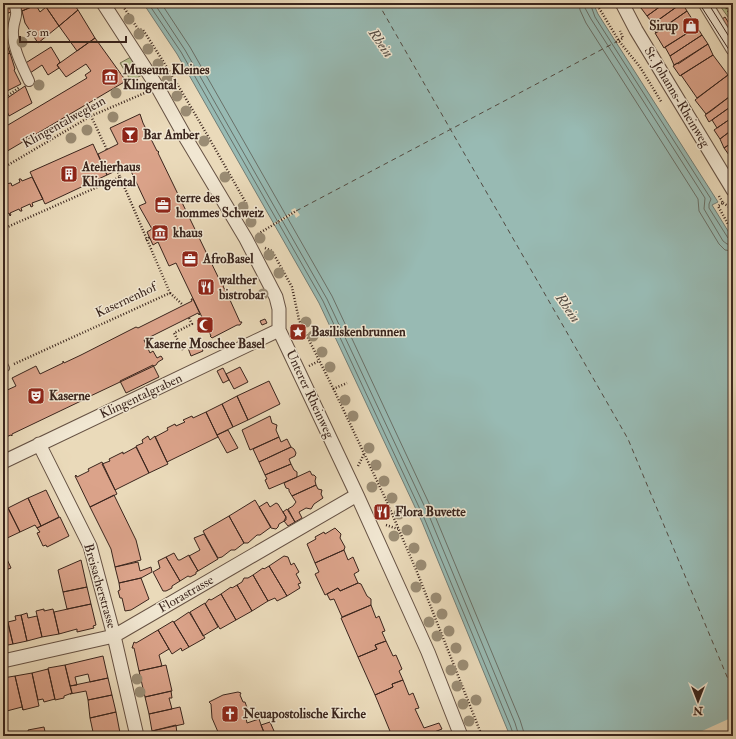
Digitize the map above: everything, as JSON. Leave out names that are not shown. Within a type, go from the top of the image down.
[{"type":"street","points":[[14,3],[17,12],[13,31],[18,59],[29,81]]},
{"type":"street","name":"Unterer Rheinweg","points":[[103,3],[158,88],[206,173],[246,239],[272,290],[279,309],[280,330],[428,652],[461,736]]},
{"type":"street","name":"St. Johanns-Rheinweg","points":[[622,3],[636,30],[733,190]]},
{"type":"street","points":[[705,3],[733,49]]},
{"type":"street","name":"Klingentalgraben","points":[[3,462],[280,330]]},
{"type":"street","name":"Breisacherstrasse","points":[[39,444],[90,546],[114,636],[137,736]]},
{"type":"street","name":"Florastrasse","points":[[3,661],[114,636],[357,495]]},
{"type":"path","points":[[122,3],[138,29],[143,30],[162,60],[239,190],[246,203],[245,217]]},
{"type":"path","points":[[596,3],[618,41],[640,67],[666,108]]},
{"type":"path","points":[[723,3],[733,18]]},
{"type":"path","points":[[618,41],[623,38],[621,35]]},
{"type":"path","points":[[3,99],[29,81]]},
{"type":"path","name":"Klingentalweglein","points":[[4,167],[91,116],[158,88]]},
{"type":"path","points":[[91,116],[107,150]]},
{"type":"path","name":"Kasernenhof","points":[[4,365],[170,293],[117,170]]},
{"type":"path","points":[[3,229],[120,177]]},
{"type":"path","points":[[719,196],[723,203],[733,209]]},
{"type":"path","points":[[723,203],[718,206],[733,233]]},
{"type":"path","points":[[254,235],[296,211]]},
{"type":"path","points":[[146,240],[150,237]]},
{"type":"path","points":[[260,246],[272,251],[292,287],[299,320],[387,502],[408,550],[482,736]]},
{"type":"path","points":[[170,293],[183,305]]},
{"type":"path","points":[[183,350],[174,333],[192,324],[189,318]]},
{"type":"path","points":[[333,389],[347,384]]},
{"type":"green space","points":[[718,3],[733,3],[733,24]]},
{"type":"green space","points":[[131,57],[142,75],[131,81],[120,63]]},
{"type":"water","name":"Rhein","points":[[143,3],[593,3],[598,14],[718,202],[712,205],[733,239],[733,736],[510,736],[422,522],[319,303],[177,54]]},
{"type":"pier","points":[[295,208],[300,215],[296,218],[294,214],[275,225],[274,223],[292,212],[291,210]]},
{"type":"pier","points":[[733,717],[733,736],[691,736]]},
{"type":"building","points":[[3,3],[8,3],[11,12],[3,15]]},
{"type":"building","points":[[18,3],[35,3],[36,5],[22,11]]},
{"type":"building","points":[[73,3],[78,10],[59,26],[44,4]]},
{"type":"building","points":[[637,3],[647,3],[640,8]]},
{"type":"building","points":[[647,3],[665,3],[647,16],[641,8]]},
{"type":"building","points":[[665,3],[682,3],[653,24],[647,16]]},
{"type":"building","points":[[682,3],[687,11],[656,33],[651,25]]},
{"type":"building","points":[[36,5],[40,12],[46,7],[59,26],[38,43],[25,23],[22,11]]},
{"type":"building","points":[[78,10],[95,38],[77,51],[59,26]]},
{"type":"building","points":[[687,11],[697,27],[664,48],[655,33]]},
{"type":"building","points":[[725,17],[733,30],[732,34],[722,19]]},
{"type":"building","points":[[697,27],[702,35],[670,56],[665,47]]},
{"type":"building","points":[[3,34],[10,53],[3,56]]},
{"type":"building","points":[[702,35],[708,44],[678,64],[677,63],[674,65],[670,56]]},
{"type":"building","points":[[95,38],[126,81],[4,153],[3,128],[87,78],[85,75],[91,71],[86,64],[66,77],[57,65]]},
{"type":"building","points":[[708,44],[713,55],[680,76],[673,66]]},
{"type":"building","points":[[51,47],[60,62],[57,65],[59,68],[48,75],[42,65],[30,73],[24,64]]},
{"type":"building","points":[[10,53],[15,69],[14,70],[21,84],[3,93],[3,56]]},
{"type":"building","points":[[713,55],[728,75],[697,98],[681,75]]},
{"type":"building","points":[[728,75],[733,83],[733,94],[706,114],[695,100]]},
{"type":"building","points":[[25,86],[32,103],[9,116],[3,101]]},
{"type":"building","points":[[733,94],[733,105],[709,122],[705,115]]},
{"type":"building","points":[[733,105],[733,117],[717,128],[712,120]]},
{"type":"building","points":[[140,114],[150,137],[152,136],[151,139],[159,152],[158,153],[222,285],[223,284],[229,299],[231,299],[230,300],[240,322],[242,322],[240,325],[237,325],[212,338],[176,263],[169,266],[158,242],[153,245],[147,232],[152,229],[139,206],[146,203],[129,167],[126,166],[107,175],[98,154],[118,144],[110,128]]},
{"type":"building","points":[[733,117],[733,129],[720,139],[714,130]]},
{"type":"building","points":[[733,129],[733,142],[724,148],[720,139]]},
{"type":"building","points":[[733,142],[733,153],[729,155],[724,148]]},
{"type":"building","name":"Atelierhaus Klingental","points":[[93,144],[107,175],[45,204],[30,172]]},
{"type":"building","points":[[32,177],[43,199],[32,203],[33,206],[31,207],[30,204],[21,208],[22,211],[19,209],[10,213],[10,216],[9,213],[3,216],[3,190],[6,188],[5,184],[11,183],[12,186],[20,182],[19,179],[22,181]]},
{"type":"building","points":[[191,299],[193,299],[200,314],[199,315],[198,313],[144,340],[150,353],[153,351],[157,358],[161,356],[163,359],[156,365],[12,434],[12,436],[3,438],[3,392],[16,386],[12,378],[36,366],[40,374],[63,363],[63,361],[64,363],[136,327],[138,328],[192,301]]},
{"type":"building","points":[[265,319],[267,323],[262,325],[260,321]]},
{"type":"building","points":[[199,343],[203,351],[191,356],[188,348]]},
{"type":"building","points":[[153,365],[159,377],[126,393],[120,381]]},
{"type":"building","points":[[240,367],[248,382],[234,389],[226,374]]},
{"type":"building","points":[[223,368],[229,380],[223,383],[217,371]]},
{"type":"building","points":[[269,381],[280,404],[248,420],[237,396]]},
{"type":"building","points":[[237,396],[248,420],[233,427],[222,404]]},
{"type":"building","points":[[222,404],[233,427],[217,435],[206,412]]},
{"type":"building","points":[[206,412],[218,437],[167,462],[155,437],[168,430],[167,428],[175,424],[176,426],[185,422],[183,420],[192,416],[193,418]]},
{"type":"building","points":[[270,416],[272,423],[277,425],[276,430],[279,437],[250,450],[242,430]]},
{"type":"building","points":[[228,430],[238,448],[227,453],[217,435]]},
{"type":"building","points":[[148,436],[150,440],[155,436],[168,464],[149,473],[136,446],[143,443],[142,440]]},
{"type":"building","points":[[279,437],[281,442],[287,439],[291,447],[259,462],[253,449]]},
{"type":"building","points":[[136,447],[149,473],[115,490],[102,464],[110,461],[109,459],[123,452],[123,454]]},
{"type":"building","points":[[291,447],[296,453],[295,456],[289,459],[291,464],[265,475],[259,462]]},
{"type":"building","points":[[102,462],[117,494],[90,507],[75,476],[76,475],[77,477],[89,471],[88,469]]},
{"type":"building","points":[[291,464],[297,472],[297,477],[269,489],[265,480],[267,479],[265,475]]},
{"type":"building","points":[[310,471],[312,475],[316,477],[316,485],[292,496],[284,483]]},
{"type":"building","points":[[316,485],[318,489],[322,490],[321,494],[323,498],[314,504],[311,509],[306,508],[299,512],[302,518],[295,522],[288,509],[296,502],[292,496]]},
{"type":"building","points":[[46,490],[59,517],[41,526],[28,498]]},
{"type":"building","points":[[114,495],[136,540],[141,560],[115,567],[111,549],[90,507]]},
{"type":"building","points":[[28,498],[41,526],[37,528],[35,525],[20,532],[8,508]]},
{"type":"building","points":[[255,500],[271,527],[260,535],[257,535],[248,543],[244,543],[229,516]]},
{"type":"building","points":[[267,502],[270,507],[276,503],[278,504],[286,517],[286,520],[279,524],[276,529],[271,528],[259,507]]},
{"type":"building","points":[[385,505],[390,515],[379,520],[375,510]]},
{"type":"building","points":[[8,508],[20,532],[3,540],[3,511]]},
{"type":"building","points":[[287,509],[295,522],[288,526],[284,521],[286,517],[283,512]]},
{"type":"building","points":[[229,516],[244,543],[235,550],[231,550],[222,557],[218,558],[203,531]]},
{"type":"building","points":[[60,517],[69,536],[47,547],[46,545],[43,546],[37,533],[40,532],[37,528]]},
{"type":"building","points":[[335,528],[341,534],[340,538],[345,547],[344,550],[315,563],[307,544],[316,539],[315,537],[324,532],[325,534]]},
{"type":"building","points":[[204,534],[218,559],[198,571],[189,556],[200,550],[194,538]]},
{"type":"building","points":[[344,550],[348,560],[353,557],[359,571],[354,574],[358,583],[340,591],[338,588],[325,595],[315,574],[319,572],[315,563]]},
{"type":"building","points":[[174,553],[178,560],[189,555],[198,571],[196,574],[190,577],[188,576],[180,581],[166,557]]},
{"type":"building","points":[[284,556],[288,557],[291,565],[294,563],[299,572],[296,574],[301,583],[298,584],[300,588],[287,596],[269,566]]},
{"type":"building","points":[[6,557],[11,568],[3,571],[3,558]]},
{"type":"building","points":[[166,557],[180,581],[172,586],[172,588],[163,591],[153,572],[160,568],[158,561]]},
{"type":"building","points":[[81,560],[87,587],[63,592],[58,570]]},
{"type":"building","points":[[138,562],[140,571],[151,567],[152,572],[141,578],[119,583],[115,567]]},
{"type":"building","points":[[269,566],[287,596],[277,601],[275,598],[268,601],[253,575]]},
{"type":"building","points":[[253,575],[268,601],[252,611],[237,585],[242,582],[244,578],[248,578]]},
{"type":"building","points":[[141,578],[149,599],[131,610],[125,611],[122,598],[120,598],[118,591],[120,590],[119,583]]},
{"type":"building","points":[[358,583],[361,584],[367,596],[371,599],[371,605],[342,617],[334,599],[330,600],[327,594],[338,588],[340,591]]},
{"type":"building","points":[[237,585],[252,611],[236,620],[221,594]]},
{"type":"building","points":[[87,587],[91,604],[67,609],[63,592]]},
{"type":"building","points":[[221,594],[236,620],[220,629],[205,604],[209,599],[211,600]]},
{"type":"building","points":[[205,603],[218,627],[203,636],[190,612]]},
{"type":"building","points":[[91,604],[96,625],[93,626],[94,628],[77,632],[77,629],[59,634],[54,612]]},
{"type":"building","points":[[371,605],[376,618],[379,616],[385,631],[382,632],[386,641],[375,645],[377,649],[358,657],[341,618]]},
{"type":"building","points":[[44,609],[44,611],[53,609],[59,634],[42,637],[36,611]]},
{"type":"building","points":[[189,612],[205,638],[189,647],[174,622]]},
{"type":"building","points":[[27,613],[28,618],[37,616],[42,637],[27,641],[21,615]]},
{"type":"building","points":[[21,615],[27,641],[13,644],[8,622],[16,620],[15,616]]},
{"type":"building","points":[[7,620],[13,644],[3,646],[3,621]]},
{"type":"building","points":[[173,621],[189,647],[182,651],[181,648],[172,654],[158,630]]},
{"type":"building","points":[[158,630],[169,649],[159,655],[162,666],[139,671],[134,648],[132,648],[134,642],[136,643]]},
{"type":"building","points":[[386,641],[393,656],[396,655],[402,669],[399,671],[403,680],[392,684],[393,687],[375,695],[358,657],[377,649],[375,645]]},
{"type":"building","points":[[103,656],[108,678],[90,682],[88,674],[75,677],[77,685],[70,686],[65,665]]},
{"type":"building","points":[[65,665],[72,693],[64,696],[64,698],[55,700],[48,668]]},
{"type":"building","points":[[166,665],[172,691],[145,697],[139,671]]},
{"type":"building","points":[[48,669],[55,699],[44,702],[43,699],[38,700],[32,673]]},
{"type":"building","points":[[32,673],[39,706],[23,710],[15,676]]},
{"type":"building","points":[[15,676],[23,710],[22,707],[3,712],[3,678]]},
{"type":"building","points":[[108,678],[112,695],[88,700],[86,691],[70,694],[72,693],[70,686]]},
{"type":"building","points":[[403,680],[409,695],[413,693],[419,708],[415,709],[424,728],[439,723],[442,729],[424,736],[392,736],[375,695],[393,687],[392,684]]},
{"type":"building","points":[[171,691],[172,698],[169,698],[172,709],[149,714],[145,697]]},
{"type":"building","name":"Neuapostolische Kirche","points":[[238,692],[241,693],[240,695],[243,702],[245,702],[250,716],[246,718],[247,723],[259,719],[265,736],[208,736],[207,734],[218,732],[212,718],[211,704],[209,702],[223,695]]},
{"type":"building","points":[[112,695],[116,712],[90,718],[88,700]]},
{"type":"building","points":[[180,707],[184,724],[152,731],[149,714]]},
{"type":"building","points":[[116,712],[120,733],[105,736],[91,736],[90,733],[93,732],[90,718]]},
{"type":"building","points":[[270,722],[274,731],[265,734],[261,725]]},
{"type":"building","points":[[176,725],[177,734],[181,733],[181,736],[154,736],[152,731]]},
{"type":"building","points":[[44,727],[46,736],[29,736],[28,730]]},
{"type":"building","points":[[120,733],[121,736],[105,736]]},
{"type":"ferry route","points":[[378,3],[628,439],[733,691]]},
{"type":"ferry route","points":[[296,211],[616,42]]},
{"type":"tram line","points":[[699,3],[733,56]]},
{"type":"tram line","points":[[708,3],[733,43]]},
{"type":"place","name":"Sirup","points":[[691,26]]},
{"type":"place","name":"Museum Kleines Klingental","points":[[110,77]]},
{"type":"place","name":"Bar Amber","points":[[130,135]]},
{"type":"place","name":"Atelierhaus Klingental","points":[[69,174]]},
{"type":"place","name":"terre des hommes Schweiz","points":[[163,205]]},
{"type":"place","name":"khaus","points":[[160,233]]},
{"type":"place","name":"AfroBasel","points":[[190,259]]},
{"type":"place","name":"walther bistrobar","points":[[206,287]]},
{"type":"place","name":"Kaserne Moschee Basel","points":[[205,325]]},
{"type":"place","name":"Basiliskenbrunnen","points":[[298,332]]},
{"type":"place","name":"Kaserne","points":[[36,396]]},
{"type":"place","name":"Flora Buvette","points":[[382,512]]},
{"type":"place","name":"Neuapostolische Kirche","points":[[230,714]]}]
